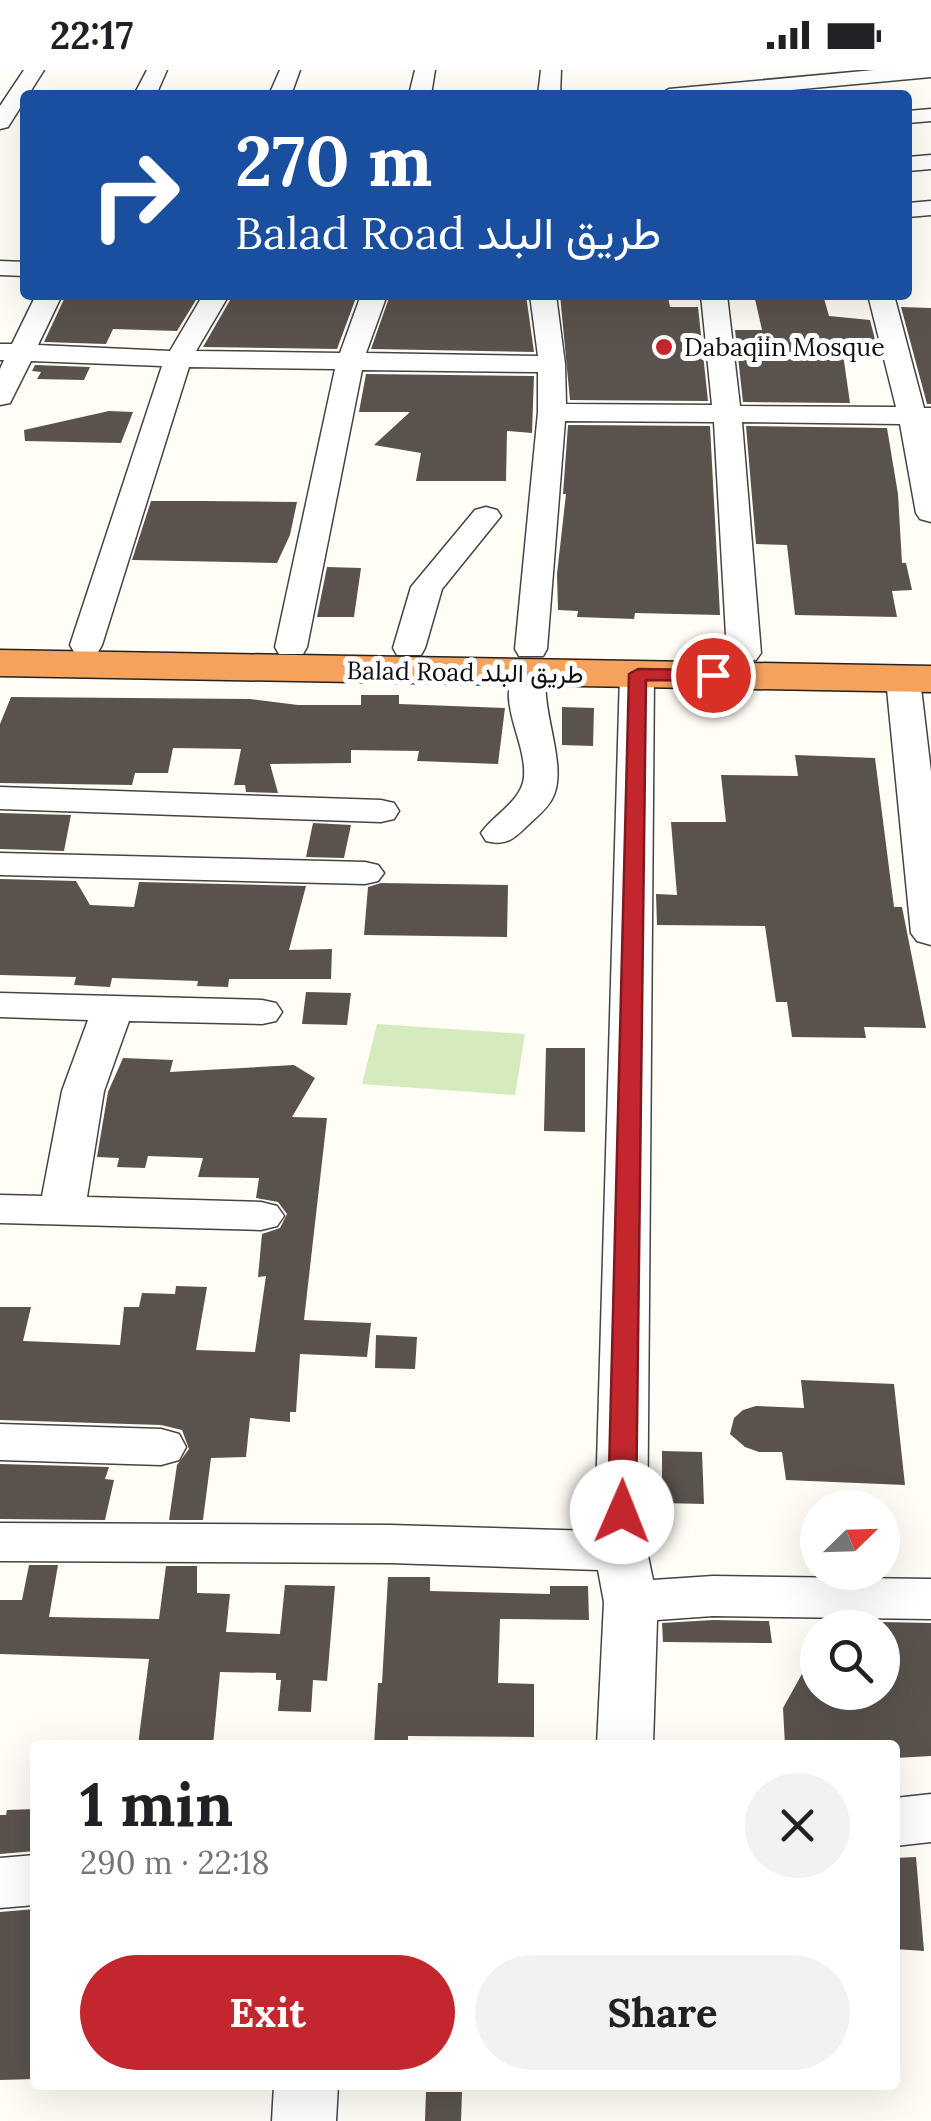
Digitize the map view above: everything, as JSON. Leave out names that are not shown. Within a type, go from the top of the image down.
[{"type":"highway","name":"Balad Road طريق البلد","points":[[0,644],[409,648],[638,674],[922,671]]},
{"type":"highway","name":"Balad Road طريق البلد","points":[[0,663],[530,662],[744,654],[922,671]]},
{"type":"street","points":[[724,90],[931,71]]},
{"type":"street","points":[[4,134],[20,100]]},
{"type":"street","points":[[0,396],[10,352],[46,300]]},
{"type":"street","points":[[86,645],[178,359],[213,300]]},
{"type":"street","points":[[291,647],[350,362],[372,300]]},
{"type":"street","points":[[499,832],[535,798],[542,776],[526,700],[552,412],[552,364],[545,300]]},
{"type":"street","points":[[715,300],[727,412],[744,654]]},
{"type":"street","points":[[882,300],[887,330],[922,416],[931,513]]},
{"type":"street","points":[[10,352],[178,359],[552,364]]},
{"type":"street","points":[[552,412],[922,416]]},
{"type":"street","points":[[409,648],[428,587],[486,516]]},
{"type":"street","points":[[922,671],[931,934]]},
{"type":"street","points":[[625,1740],[638,674]]},
{"type":"street","points":[[0,798],[381,811]]},
{"type":"street","points":[[0,864],[366,873]]},
{"type":"street","points":[[0,1005],[262,1012]]},
{"type":"street","points":[[62,1211],[84,1091],[113,1008]]},
{"type":"street","points":[[0,1210],[261,1216]]},
{"type":"street","points":[[0,1442],[161,1447]]},
{"type":"street","points":[[0,1542],[390,1544],[626,1577],[713,1596],[931,1600]]},
{"type":"street","points":[[900,1821],[931,1818]]},
{"type":"street","points":[[0,1883],[30,1880]]},
{"type":"street","points":[[304,2121],[306,2090]]},
{"type":"green space","points":[[377,1024],[525,1034],[515,1095],[362,1084]]},
{"type":"building","points":[[64,300],[196,300],[177,331],[113,329],[106,344],[44,342]]},
{"type":"building","points":[[230,300],[355,300],[337,349],[203,347]]},
{"type":"building","points":[[388,300],[527,300],[534,352],[371,349]]},
{"type":"building","points":[[560,300],[669,300],[670,307],[698,307],[708,401],[570,400]]},
{"type":"building","points":[[755,300],[824,300],[829,316],[870,320],[879,355],[843,354],[850,403],[743,402],[735,330],[762,330]]},
{"type":"building","points":[[901,307],[931,308],[931,404],[927,404]]},
{"type":"building","points":[[35,365],[90,367],[84,380],[37,379],[41,372],[32,371]]},
{"type":"building","points":[[366,374],[534,376],[532,433],[507,431],[506,481],[416,481],[421,453],[374,445],[410,412],[359,412]]},
{"type":"building","points":[[109,411],[133,412],[121,443],[25,441],[24,430]]},
{"type":"building","points":[[568,425],[710,426],[720,615],[635,613],[634,619],[577,617],[578,611],[558,610]]},
{"type":"building","points":[[746,426],[887,428],[898,494],[902,563],[906,563],[912,590],[892,591],[897,617],[795,615],[787,545],[756,544]]},
{"type":"building","points":[[151,501],[297,502],[290,535],[277,563],[132,560]]},
{"type":"building","points":[[327,567],[361,568],[354,617],[317,617]]},
{"type":"building","points":[[361,695],[399,695],[399,704],[505,708],[498,764],[417,761],[419,751],[351,750],[351,763],[270,764],[278,793],[246,792],[245,785],[234,785],[241,749],[173,748],[168,773],[135,773],[132,785],[0,783],[0,724],[11,697],[250,699],[298,705],[361,705]]},
{"type":"building","points":[[562,707],[594,708],[593,746],[562,745]]},
{"type":"building","points":[[795,755],[875,758],[894,907],[902,907],[926,1028],[864,1027],[866,1038],[792,1037],[787,1002],[776,1002],[765,926],[657,925],[656,894],[677,895],[671,822],[726,822],[721,775],[798,776]]},
{"type":"building","points":[[0,813],[71,815],[64,851],[0,849]]},
{"type":"building","points":[[313,823],[351,825],[344,858],[306,857]]},
{"type":"building","points":[[0,879],[76,881],[90,905],[134,907],[139,882],[306,886],[289,950],[332,949],[331,979],[229,979],[228,987],[197,986],[198,981],[112,978],[110,987],[74,985],[76,977],[0,975]]},
{"type":"building","points":[[381,883],[508,885],[507,937],[364,935],[368,887]]},
{"type":"building","points":[[306,992],[351,993],[347,1025],[302,1024]]},
{"type":"building","points":[[546,1048],[585,1048],[585,1132],[544,1131]]},
{"type":"building","points":[[123,1058],[173,1060],[170,1072],[294,1065],[315,1078],[292,1117],[327,1118],[304,1320],[371,1323],[367,1357],[300,1354],[296,1412],[290,1412],[290,1422],[250,1418],[246,1457],[211,1458],[203,1520],[169,1520],[177,1465],[189,1449],[182,1430],[161,1425],[0,1420],[0,1307],[31,1307],[23,1341],[120,1345],[124,1307],[139,1307],[142,1293],[175,1294],[176,1286],[207,1287],[196,1350],[255,1352],[266,1276],[258,1277],[262,1234],[280,1228],[287,1214],[278,1202],[256,1198],[259,1178],[198,1177],[203,1158],[148,1156],[145,1168],[117,1167],[119,1158],[97,1157],[108,1092]]},
{"type":"building","points":[[376,1335],[417,1337],[415,1369],[375,1368]]},
{"type":"building","points":[[801,1380],[894,1384],[905,1485],[786,1480],[782,1452],[759,1452],[745,1447],[730,1434],[734,1418],[743,1410],[756,1406],[804,1408]]},
{"type":"building","points":[[662,1451],[702,1452],[704,1504],[662,1503]]},
{"type":"building","points":[[0,1464],[109,1467],[105,1479],[114,1480],[105,1520],[0,1519]]},
{"type":"building","points":[[29,1565],[58,1565],[49,1617],[159,1619],[166,1566],[197,1566],[197,1593],[230,1594],[226,1632],[280,1634],[285,1585],[335,1586],[327,1681],[313,1680],[311,1712],[278,1711],[281,1680],[276,1680],[276,1673],[220,1672],[213,1740],[139,1740],[149,1659],[0,1654],[0,1600],[22,1600]]},
{"type":"building","points":[[388,1577],[430,1577],[430,1591],[550,1594],[550,1586],[588,1586],[589,1620],[500,1619],[498,1683],[534,1684],[534,1737],[408,1736],[408,1740],[374,1740],[378,1683],[382,1683]]},
{"type":"building","points":[[769,1621],[772,1643],[663,1642],[662,1623]]},
{"type":"building","points":[[900,1622],[931,1623],[931,1756],[900,1758],[900,1740],[785,1740],[783,1708],[800,1677],[800,1710],[900,1710]]},
{"type":"building","points":[[30,1809],[30,1851],[0,1854],[0,1815],[6,1815],[7,1810]]},
{"type":"building","points":[[916,1857],[924,1951],[900,1949],[900,1858]]},
{"type":"building","points":[[30,1909],[30,2079],[0,2080],[0,1912]]},
{"type":"building","points":[[426,2092],[462,2092],[461,2121],[425,2121]]},
{"type":"place","name":"Dabaqiin Mosque","points":[[664,347]]},
{"type":"route","points":[[622,1512],[638,674],[713,675]]}]
